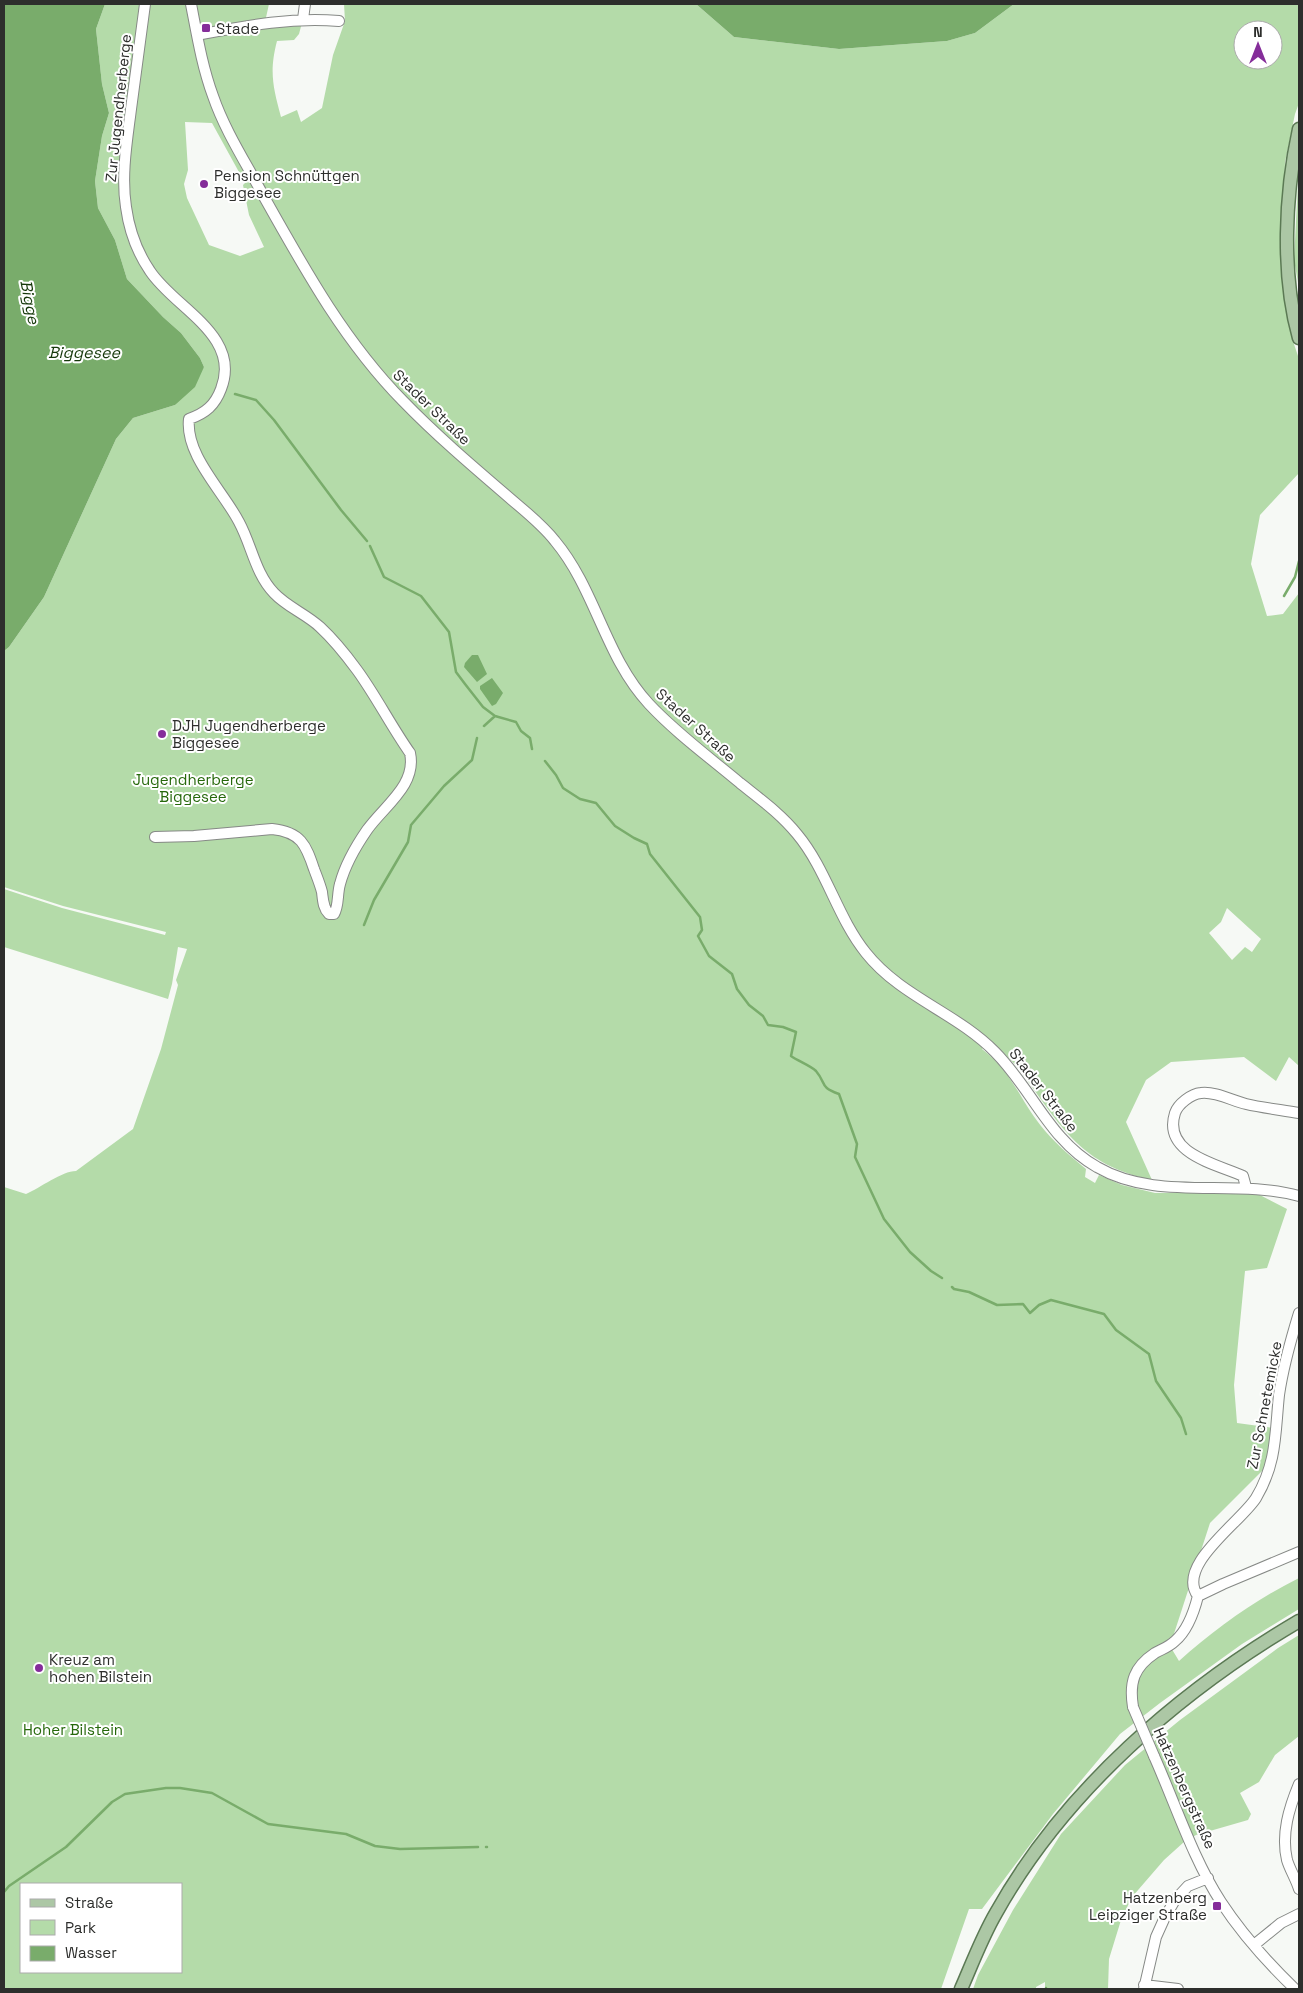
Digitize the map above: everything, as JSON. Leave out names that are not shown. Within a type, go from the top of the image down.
[{"type":"main road","points":[[1299,129],[1292,167],[1288,211],[1288,261],[1291,293],[1299,338]]},
{"type":"main road","points":[[961,1989],[996,1913],[1050,1833],[1088,1788],[1128,1746],[1186,1698],[1299,1621]]},
{"type":"street","name":"Zur Jugendherberge","points":[[145,4],[128,130],[124,182],[125,206],[129,224],[138,248],[150,271],[164,288],[210,331],[220,345],[224,359],[223,385],[212,407],[190,419],[188,430],[191,440],[196,454],[240,522],[254,563],[266,582],[284,602],[319,627],[357,670],[410,753],[412,763],[406,783],[367,829],[347,863],[334,914],[329,914],[325,909],[321,890],[306,847],[295,836],[285,830],[272,829],[194,836],[155,837]]},
{"type":"street","name":"Stader Straße","points":[[191,4],[208,80],[226,126],[289,242],[343,329],[381,378],[434,432],[551,536],[580,576],[618,659],[639,693],[673,727],[774,810],[794,830],[819,866],[854,937],[875,964],[890,979],[908,992],[987,1044],[1007,1064],[1047,1121],[1066,1144],[1096,1167],[1132,1182],[1155,1186],[1246,1187],[1275,1190],[1299,1196]]},
{"type":"street","points":[[303,19],[305,4]]},
{"type":"street","points":[[197,35],[265,23],[303,19],[339,21]]},
{"type":"street","points":[[1246,1187],[1243,1176],[1188,1153],[1177,1140],[1173,1129],[1176,1109],[1188,1098],[1201,1093],[1299,1113]]},
{"type":"street","name":"Zur Schnetemicke","points":[[1198,1596],[1193,1590],[1193,1580],[1202,1558],[1255,1500],[1265,1480],[1277,1436],[1281,1388],[1290,1344],[1299,1313]]},
{"type":"street","points":[[1198,1596],[1299,1552]]},
{"type":"street","name":"Hatzenbergstraße","points":[[1198,1596],[1194,1613],[1177,1640],[1146,1659],[1138,1668],[1131,1687],[1133,1707],[1189,1838],[1220,1900],[1254,1945],[1295,1989]]},
{"type":"street","points":[[1299,1784],[1292,1800],[1284,1834],[1287,1860],[1299,1889]]},
{"type":"street","points":[[1178,1989],[1144,1987],[1156,1937],[1175,1900],[1188,1886],[1208,1878]]},
{"type":"street","points":[[1254,1945],[1282,1923],[1299,1914]]},
{"type":"green space","points":[[105,4],[269,4],[265,22],[303,19],[299,34],[294,40],[277,41],[273,62],[274,88],[281,117],[297,110],[301,122],[322,108],[333,55],[345,21],[344,4],[696,4],[734,37],[839,49],[947,41],[975,33],[1014,4],[1299,4],[1299,103],[1285,162],[1282,253],[1293,341],[1299,359],[1299,473],[1260,515],[1251,564],[1267,616],[1283,614],[1299,593],[1299,1066],[1289,1057],[1276,1081],[1244,1057],[1171,1062],[1146,1080],[1126,1122],[1152,1180],[1107,1165],[1090,1154],[1075,1142],[1062,1127],[1007,1056],[990,1040],[982,1049],[1008,1076],[1033,1116],[1051,1138],[1086,1169],[1085,1177],[1095,1183],[1099,1175],[1122,1185],[1155,1193],[1254,1192],[1287,1209],[1267,1268],[1245,1271],[1234,1385],[1237,1423],[1274,1428],[1264,1469],[1210,1523],[1170,1646],[1179,1661],[1236,1615],[1299,1578],[1299,1609],[1242,1644],[1120,1734],[1053,1814],[982,1909],[969,1909],[941,1989],[4,1989],[4,1187],[26,1194],[58,1177],[76,1171],[133,1129],[161,1049],[178,985],[176,980],[187,949],[178,947],[168,999],[4,947],[4,889],[62,908],[165,935],[166,932],[63,906],[4,887],[4,651],[9,647],[44,597],[116,439],[133,418],[175,405],[204,367],[200,358],[181,333],[127,279],[115,240],[98,208],[95,181],[102,136],[109,113],[102,84],[96,29]],"holes":[[[185,122],[212,123],[245,183],[243,185],[249,215],[264,247],[240,256],[209,245],[187,198],[184,184],[188,170]],[[1227,908],[1261,939],[1252,952],[1245,947],[1232,960],[1209,933],[1221,922]]]},
{"type":"green space","points":[[1299,164],[1299,288],[1294,260]]},
{"type":"green space","points":[[1299,1635],[1299,1736],[1275,1755],[1259,1782],[1240,1793],[1251,1814],[1248,1820],[1196,1835],[1184,1842],[1164,1860],[1132,1897],[1121,1920],[1109,1959],[1108,1989],[1045,1989],[1045,1982],[1036,1987],[1036,1989],[973,1989],[978,1975],[1013,1910],[1061,1834],[1125,1765],[1180,1720],[1278,1648]]},
{"type":"water","name":"Biggesee","points":[[4,4],[105,4],[96,29],[102,84],[109,113],[102,136],[95,181],[98,208],[115,240],[127,279],[181,333],[200,358],[204,367],[195,387],[175,405],[133,418],[116,439],[44,597],[9,647],[4,651]]},
{"type":"water","points":[[696,4],[1014,4],[975,33],[947,41],[839,49],[734,37]]},
{"type":"water","points":[[472,655],[478,655],[487,674],[477,682],[464,667]]},
{"type":"water","points":[[492,678],[503,693],[496,704],[492,706],[480,689],[480,686]]},
{"type":"waterway","points":[[235,394],[256,400],[274,420],[341,510],[367,541]]},
{"type":"waterway","points":[[370,546],[384,577],[421,596],[449,632],[456,672],[483,707],[495,716],[516,722],[521,731],[530,738],[532,749]]},
{"type":"waterway","points":[[1284,596],[1295,577],[1299,561]]},
{"type":"waterway","points":[[484,726],[495,716]]},
{"type":"waterway","points":[[364,925],[374,900],[408,842],[411,825],[444,786],[472,760],[477,738]]},
{"type":"waterway","points":[[545,761],[563,788],[580,799],[596,803],[615,826],[647,844],[650,854],[700,917],[702,930],[698,936],[709,956],[732,974],[737,989],[749,1005],[763,1016],[768,1025],[783,1027],[796,1032],[791,1056],[814,1069],[826,1087],[839,1094],[857,1144],[855,1157],[884,1219],[910,1252],[931,1271],[942,1278]]},
{"type":"waterway","points":[[952,1287],[969,1292],[997,1305],[1023,1304],[1030,1313],[1039,1305],[1051,1300],[1104,1314],[1116,1330],[1149,1354],[1156,1381],[1181,1418],[1186,1434]]},
{"type":"waterway","points":[[4,1892],[9,1886],[66,1847],[112,1802],[125,1794],[166,1788],[180,1788],[212,1793],[268,1824],[346,1834],[375,1846],[400,1849],[478,1847]]},
{"type":"place","name":"Stade","points":[[206,28]]},
{"type":"place","name":"Pension Schnüttgen Biggesee","points":[[204,184]]},
{"type":"place","name":"DJH Jugendherberge Biggesee","points":[[162,734]]},
{"type":"place","name":"Kreuz am hohen Bilstein","points":[[39,1668]]},
{"type":"place","name":"Hatzenberg Leipziger Straße","points":[[1217,1906]]},
{"type":"water label","name":"Bigge","points":[[30,302]]},
{"type":"park label","name":"Jugendherberge Biggesee","points":[[193,788]]},
{"type":"park label","name":"Hoher Bilstein","points":[[73,1729]]}]
